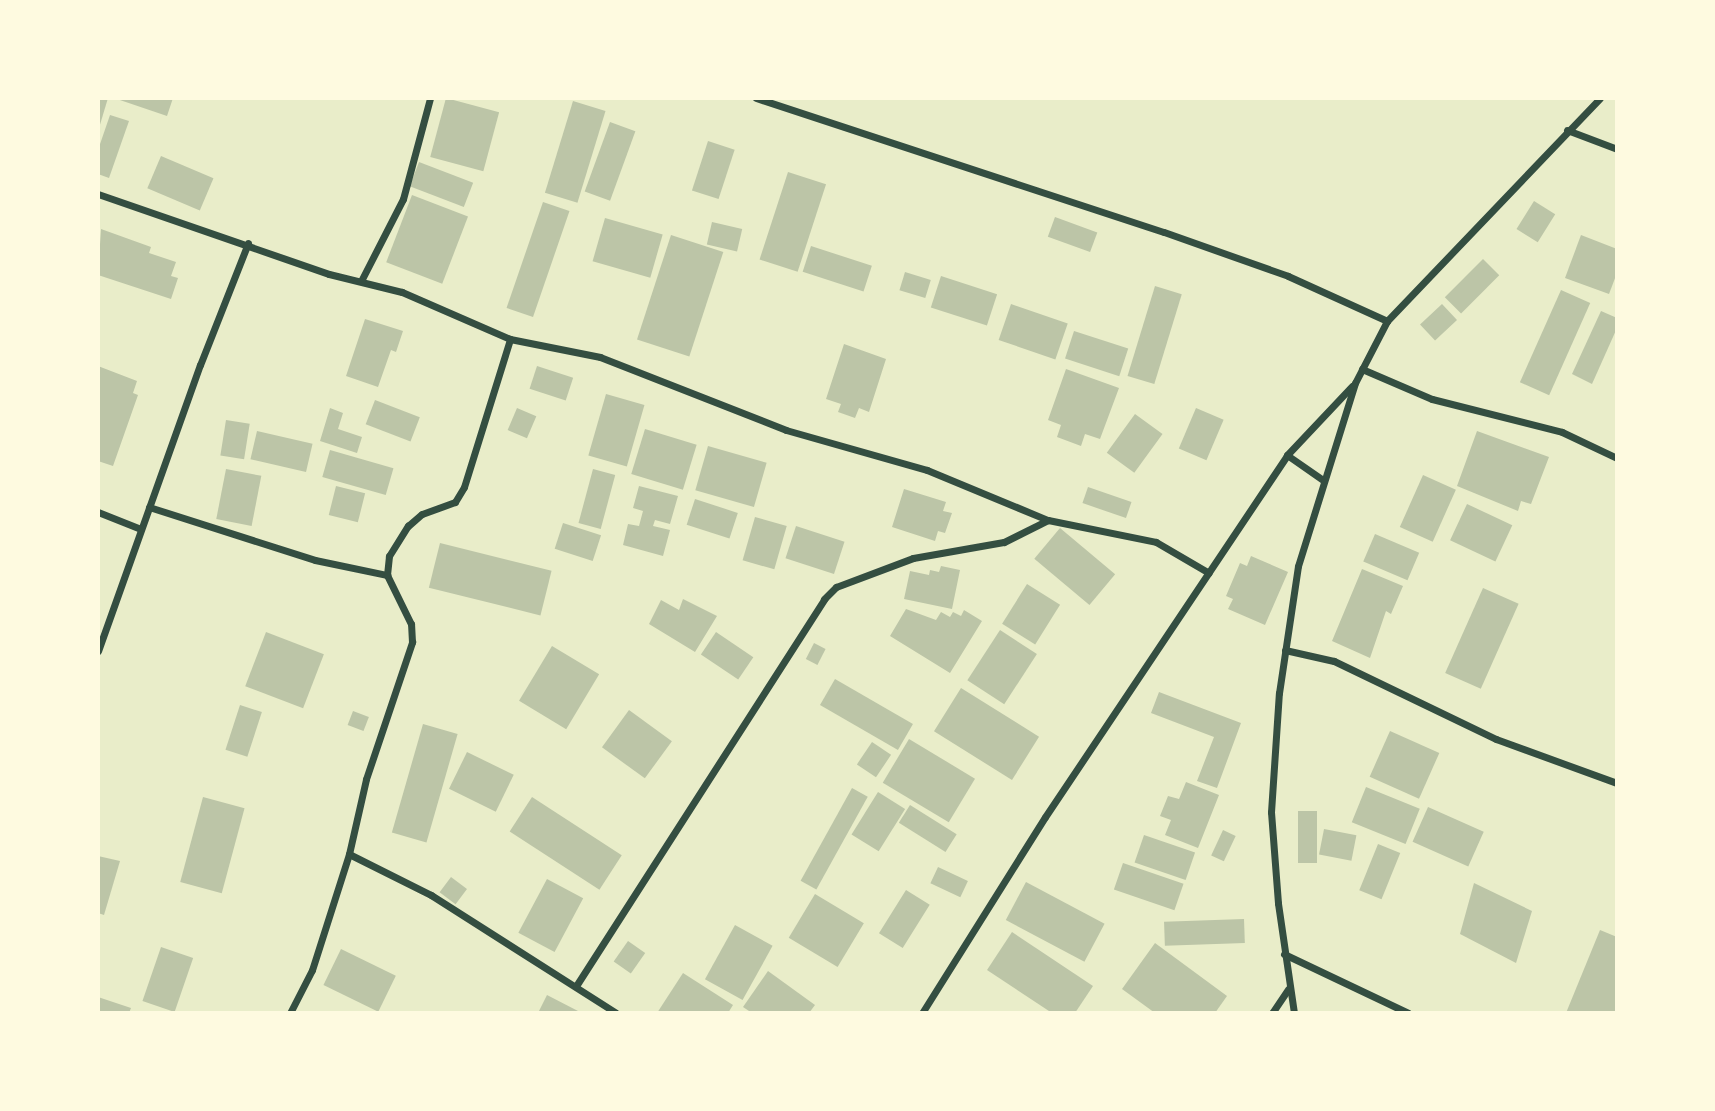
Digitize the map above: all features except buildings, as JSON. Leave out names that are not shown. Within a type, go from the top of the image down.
[{"type":"street","points":[[755,98],[1263,267],[1387,321]]},
{"type":"street","points":[[1294,1013],[1288,989],[1271,812],[1285,650],[1298,566],[1355,383],[1387,321],[1600,98]]},
{"type":"street","points":[[361,281],[403,199],[428,100]]},
{"type":"street","points":[[1567,131],[1617,149]]},
{"type":"street","points":[[98,194],[361,281],[402,292],[510,339],[600,357],[786,430],[927,470],[1048,520],[1156,542],[1209,573]]},
{"type":"street","points":[[98,651],[248,243]]},
{"type":"street","points":[[290,1013],[312,970],[349,855],[366,779],[412,642],[411,624],[387,575],[389,556],[408,526],[422,514],[455,502],[464,486],[510,339]]},
{"type":"street","points":[[1362,369],[1432,399],[1562,432],[1617,458]]},
{"type":"street","points":[[922,1013],[1045,817],[1287,454],[1355,383]]},
{"type":"street","points":[[1287,454],[1323,480]]},
{"type":"street","points":[[149,507],[315,560],[387,575]]},
{"type":"street","points":[[98,512],[141,529]]},
{"type":"street","points":[[576,986],[824,599],[836,587],[913,558],[1004,542],[1048,520]]},
{"type":"street","points":[[1285,650],[1334,661],[1496,739],[1617,783]]},
{"type":"street","points":[[349,855],[431,895],[495,940],[576,986],[616,1013]]},
{"type":"street","points":[[1284,954],[1408,1013]]},
{"type":"street","points":[[1272,1013],[1288,989]]}]
